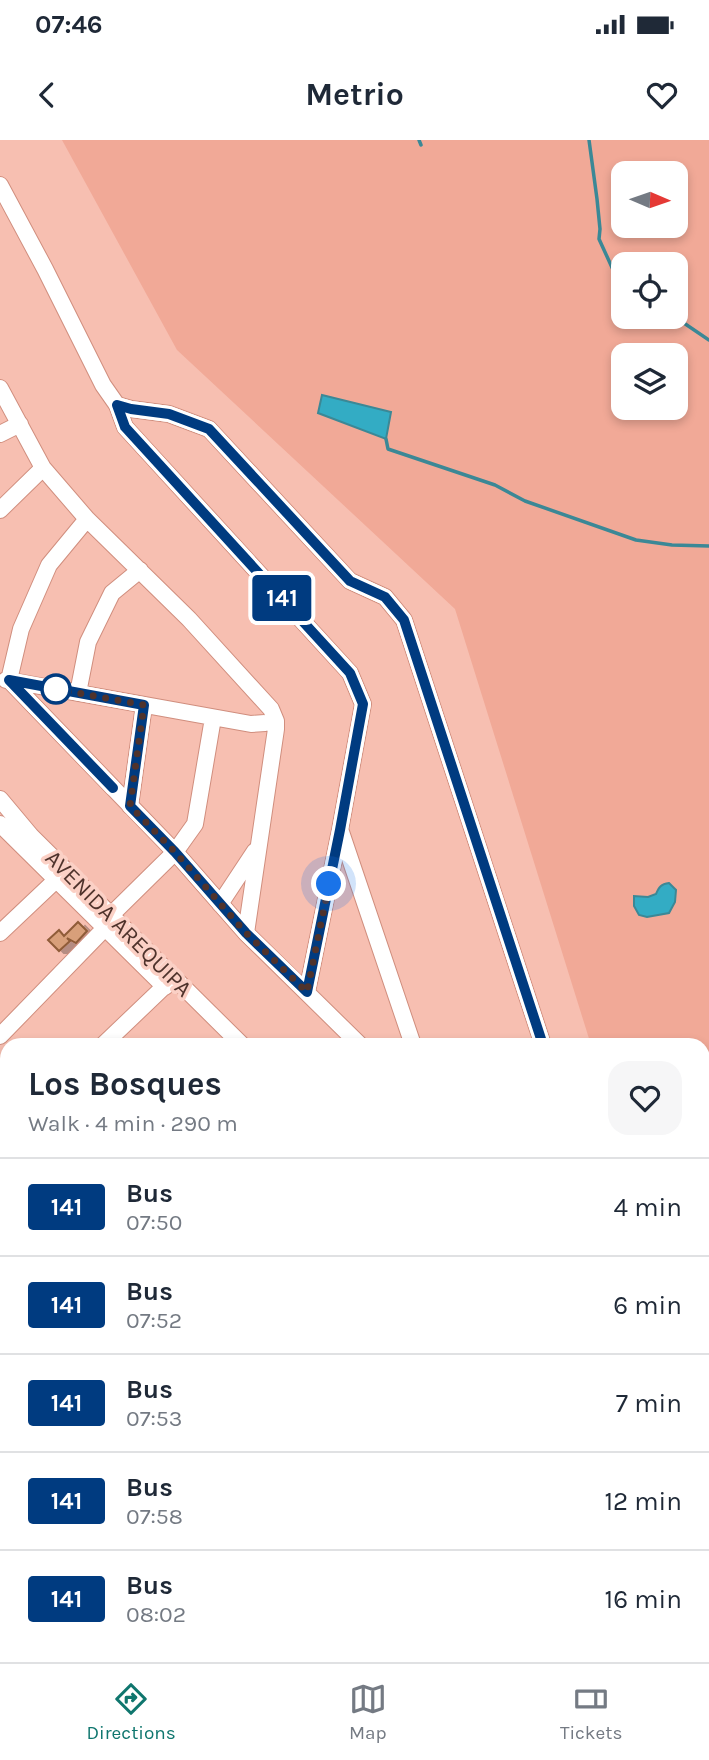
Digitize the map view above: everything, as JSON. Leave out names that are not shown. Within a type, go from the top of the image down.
[{"type":"street","points":[[0,185],[103,385],[117,405],[125,427],[350,673],[363,704],[307,992]]},
{"type":"street","points":[[0,388],[43,468],[88,519],[189,619],[271,709],[276,729],[246,933]]},
{"type":"street","points":[[117,405],[169,414],[209,429],[350,581],[385,597],[404,620],[541,1038]]},
{"type":"street","points":[[0,434],[20,424]]},
{"type":"street","points":[[0,510],[43,468]]},
{"type":"street","points":[[4,679],[49,565],[88,519]]},
{"type":"street","points":[[78,693],[88,642],[111,593],[140,570]]},
{"type":"street","points":[[4,679],[251,724],[275,721]]},
{"type":"street","points":[[4,679],[175,852],[246,933],[353,1038]]},
{"type":"street","points":[[130,806],[144,705]]},
{"type":"street","points":[[0,1036],[175,852],[195,824],[213,718]]},
{"type":"street","name":"AVENIDA AREQUIPA","points":[[0,799],[108,922],[170,982],[234,1038]]},
{"type":"street","points":[[2,830],[56,880],[108,922]]},
{"type":"street","points":[[340,830],[411,1038]]},
{"type":"street","points":[[220,904],[259,846]]},
{"type":"street","points":[[0,933],[56,880]]},
{"type":"street","points":[[110,1038],[170,982]]},
{"type":"shaded area","points":[[62,140],[709,140],[709,1038],[589,1038],[455,609],[177,350]]},
{"type":"water","points":[[322,395],[391,412],[386,439],[318,413]]},
{"type":"water","points":[[669,883],[676,890],[675,902],[669,913],[647,917],[639,915],[634,906],[634,896],[648,897],[656,894],[662,885]]},
{"type":"building","points":[[78,922],[87,931],[76,943],[67,938],[70,941],[59,951],[48,940],[59,930],[64,936]]},
{"type":"waterway","points":[[419,140],[421,145]]},
{"type":"waterway","points":[[589,140],[599,239],[611,265]]},
{"type":"waterway","points":[[688,326],[709,340]]},
{"type":"waterway","points":[[386,439],[388,449],[495,485],[525,501],[636,540],[709,546]]},
{"type":"bus line","name":"141","points":[[113,788],[9,680],[144,705],[130,806],[175,852],[246,933],[307,992],[363,704],[350,673],[125,427],[117,405],[169,414],[209,429],[350,581],[385,597],[404,620],[541,1038]]},
{"type":"route","points":[[56,689],[144,705],[130,806],[175,852],[246,933],[307,992],[329,884]]}]
